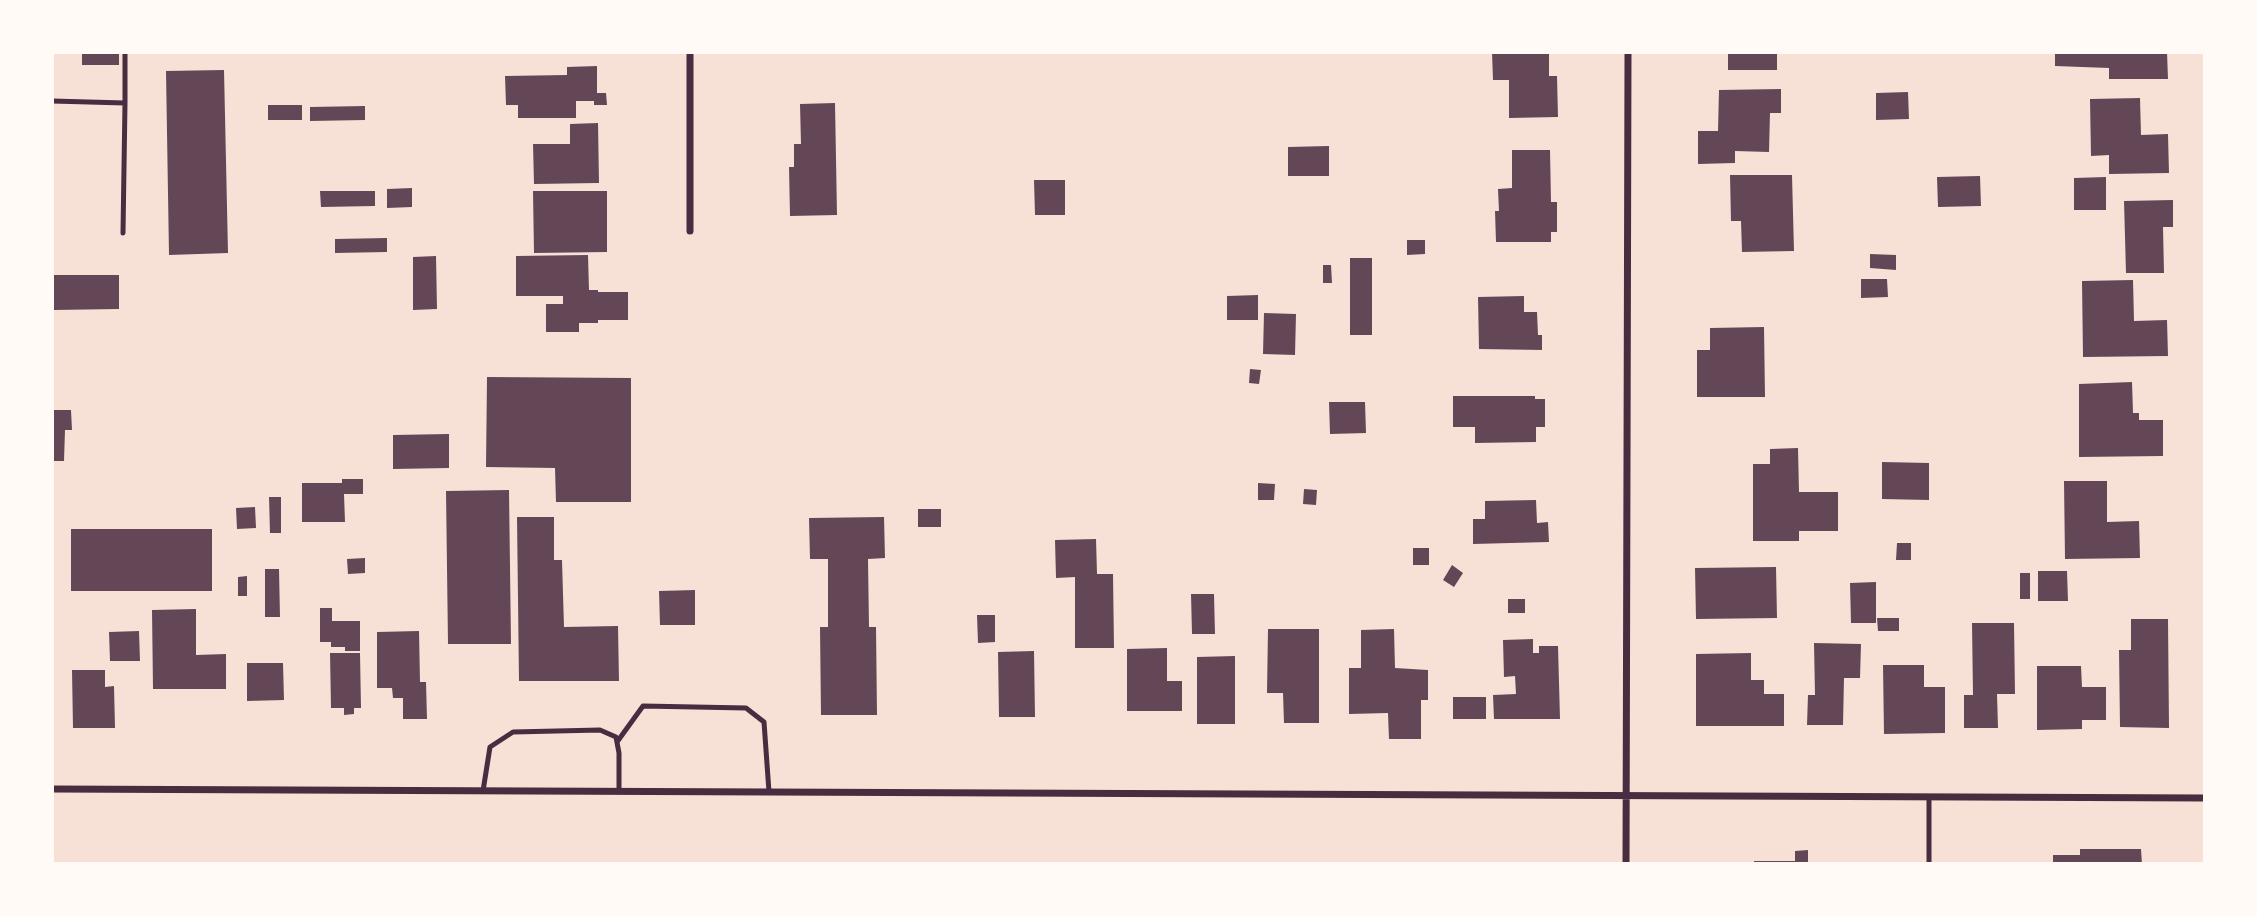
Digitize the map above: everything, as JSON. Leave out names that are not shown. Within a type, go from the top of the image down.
[{"type":"street","points":[[690,52],[690,231]]},
{"type":"street","points":[[1626,863],[1628,52]]},
{"type":"street","points":[[52,789],[2204,798]]},
{"type":"lane","points":[[123,233],[125,52]]},
{"type":"lane","points":[[52,101],[125,103]]},
{"type":"lane","points":[[617,742],[643,706],[746,708],[764,722],[769,792]]},
{"type":"lane","points":[[483,791],[490,747],[513,732],[600,730],[615,737],[617,742],[618,791]]},
{"type":"lane","points":[[1929,797],[1929,863]]},
{"type":"building","points":[[82,52],[119,52],[119,65],[82,65]]},
{"type":"building","points":[[1492,52],[1549,52],[1549,76],[1557,76],[1558,117],[1509,118],[1509,80],[1493,80]]},
{"type":"building","points":[[1728,52],[1777,52],[1777,70],[1728,70]]},
{"type":"building","points":[[2055,52],[2167,52],[2168,79],[2109,79],[2109,68],[2055,66]]},
{"type":"building","points":[[597,66],[597,93],[606,93],[607,105],[594,105],[594,101],[576,101],[576,118],[518,118],[518,105],[506,105],[505,76],[567,75],[567,67]]},
{"type":"building","points":[[224,70],[228,253],[169,255],[166,71]]},
{"type":"building","points":[[1781,89],[1781,113],[1770,113],[1769,152],[1735,151],[1735,163],[1698,164],[1698,131],[1718,131],[1719,90]]},
{"type":"building","points":[[1908,92],[1909,119],[1876,120],[1876,93]]},
{"type":"building","points":[[2140,98],[2141,135],[2168,134],[2169,173],[2109,174],[2109,155],[2091,156],[2090,99]]},
{"type":"building","points":[[835,103],[837,215],[790,216],[789,167],[794,167],[794,144],[801,144],[800,104]]},
{"type":"building","points":[[268,105],[302,105],[302,120],[268,120]]},
{"type":"building","points":[[365,106],[365,120],[310,121],[310,107]]},
{"type":"building","points":[[598,123],[599,183],[534,184],[533,144],[570,144],[570,124]]},
{"type":"building","points":[[1329,146],[1329,176],[1288,176],[1288,147]]},
{"type":"building","points":[[1512,150],[1550,150],[1551,202],[1557,202],[1557,232],[1551,232],[1551,242],[1496,242],[1495,211],[1499,211],[1498,189],[1512,188]]},
{"type":"building","points":[[1730,175],[1792,175],[1794,251],[1742,252],[1741,221],[1731,221]]},
{"type":"building","points":[[1980,176],[1981,206],[1938,207],[1937,177]]},
{"type":"building","points":[[2106,177],[2106,210],[2074,210],[2074,178]]},
{"type":"building","points":[[1034,180],[1065,180],[1065,215],[1035,215]]},
{"type":"building","points":[[412,188],[412,207],[387,208],[387,189]]},
{"type":"building","points":[[320,191],[375,191],[375,206],[321,207]]},
{"type":"building","points":[[533,191],[607,191],[607,252],[534,253]]},
{"type":"building","points":[[2173,200],[2173,227],[2163,227],[2164,273],[2126,273],[2124,201]]},
{"type":"building","points":[[387,238],[387,252],[335,253],[335,239]]},
{"type":"building","points":[[1407,240],[1425,240],[1425,254],[1407,255]]},
{"type":"building","points":[[1870,254],[1896,255],[1896,270],[1870,268]]},
{"type":"building","points":[[588,255],[589,290],[628,292],[628,320],[579,323],[579,332],[546,332],[546,304],[563,304],[563,296],[516,296],[516,256]]},
{"type":"building","points":[[436,256],[437,309],[413,310],[413,257]]},
{"type":"building","points":[[1350,258],[1372,258],[1372,335],[1350,335]]},
{"type":"building","points":[[1323,265],[1331,265],[1332,283],[1323,283]]},
{"type":"building","points":[[54,275],[119,275],[119,309],[54,310]]},
{"type":"building","points":[[1861,279],[1887,279],[1888,297],[1861,298]]},
{"type":"building","points":[[2133,280],[2134,321],[2167,320],[2168,356],[2083,357],[2082,281]]},
{"type":"building","points":[[1258,295],[1258,320],[1227,320],[1227,296]]},
{"type":"building","points":[[1524,296],[1524,312],[1537,312],[1542,350],[1479,349],[1478,297]]},
{"type":"building","points":[[1264,313],[1296,314],[1295,355],[1263,354]]},
{"type":"building","points":[[1764,327],[1765,397],[1697,397],[1697,350],[1710,350],[1710,328]]},
{"type":"building","points":[[1250,369],[1261,370],[1259,384],[1249,383]]},
{"type":"building","points":[[487,377],[631,378],[631,502],[556,502],[555,468],[486,467]]},
{"type":"building","points":[[2132,382],[2133,413],[2139,413],[2139,420],[2163,420],[2163,456],[2079,457],[2079,384]]},
{"type":"building","points":[[1453,396],[1535,396],[1535,399],[1545,399],[1545,427],[1536,427],[1536,442],[1475,443],[1475,427],[1453,427]]},
{"type":"building","points":[[1329,402],[1365,402],[1366,433],[1330,434]]},
{"type":"building","points":[[52,410],[71,410],[72,430],[65,430],[64,461],[52,461]]},
{"type":"building","points":[[449,434],[449,468],[393,469],[393,435]]},
{"type":"building","points":[[1798,448],[1799,492],[1838,492],[1838,531],[1799,531],[1799,541],[1753,541],[1753,464],[1770,464],[1770,449]]},
{"type":"building","points":[[1882,462],[1929,463],[1929,500],[1882,499]]},
{"type":"building","points":[[342,479],[363,479],[363,494],[344,494],[345,522],[302,522],[302,483],[342,483]]},
{"type":"building","points":[[2064,481],[2107,481],[2107,522],[2139,521],[2140,558],[2065,559]]},
{"type":"building","points":[[1258,483],[1275,484],[1274,500],[1258,500]]},
{"type":"building","points":[[1304,489],[1317,490],[1316,505],[1303,504]]},
{"type":"building","points":[[509,490],[511,644],[448,644],[446,491]]},
{"type":"building","points":[[269,497],[281,497],[281,533],[270,533]]},
{"type":"building","points":[[1536,500],[1537,523],[1548,522],[1549,542],[1473,544],[1473,519],[1485,519],[1485,501]]},
{"type":"building","points":[[255,507],[256,528],[237,529],[236,508]]},
{"type":"building","points":[[918,509],[941,509],[941,527],[918,527]]},
{"type":"building","points":[[517,517],[554,517],[554,560],[562,560],[564,627],[618,626],[619,681],[519,681]]},
{"type":"building","points":[[884,517],[885,558],[868,559],[869,627],[876,627],[877,715],[821,715],[820,627],[828,627],[828,559],[810,559],[809,518]]},
{"type":"building","points":[[71,529],[212,529],[212,591],[71,591]]},
{"type":"building","points":[[1096,539],[1097,574],[1113,574],[1114,648],[1075,648],[1075,577],[1056,578],[1055,540]]},
{"type":"building","points":[[1897,543],[1911,543],[1911,560],[1896,560]]},
{"type":"building","points":[[1413,548],[1429,548],[1429,565],[1413,565]]},
{"type":"building","points":[[365,558],[365,573],[348,574],[347,559]]},
{"type":"building","points":[[1452,565],[1463,573],[1454,587],[1443,580]]},
{"type":"building","points":[[1776,567],[1777,618],[1696,619],[1695,568]]},
{"type":"building","points":[[265,569],[279,569],[280,617],[265,617]]},
{"type":"building","points":[[2038,571],[2067,571],[2068,601],[2038,601]]},
{"type":"building","points":[[2020,573],[2030,573],[2030,599],[2020,599]]},
{"type":"building","points":[[247,576],[247,596],[238,596],[238,577]]},
{"type":"building","points":[[1876,582],[1876,623],[1851,623],[1850,583]]},
{"type":"building","points":[[695,590],[695,625],[660,625],[659,591]]},
{"type":"building","points":[[1191,594],[1214,594],[1215,634],[1192,634]]},
{"type":"building","points":[[1508,599],[1525,599],[1525,613],[1508,613]]},
{"type":"building","points":[[320,608],[332,608],[332,621],[360,621],[360,651],[345,651],[345,647],[331,647],[331,642],[320,642]]},
{"type":"building","points":[[196,609],[196,655],[226,654],[226,689],[153,689],[152,610]]},
{"type":"building","points":[[977,615],[995,615],[995,642],[978,643]]},
{"type":"building","points":[[1877,618],[1899,618],[1899,631],[1878,631]]},
{"type":"building","points":[[2131,619],[2168,619],[2169,728],[2120,727],[2119,650],[2131,650]]},
{"type":"building","points":[[1972,623],[2014,623],[2015,694],[1997,694],[1998,728],[1964,728],[1964,695],[1973,695]]},
{"type":"building","points":[[1268,629],[1319,629],[1319,723],[1284,723],[1283,693],[1267,693]]},
{"type":"building","points":[[1394,629],[1395,668],[1428,670],[1428,700],[1421,700],[1421,739],[1389,739],[1388,713],[1349,714],[1349,668],[1361,668],[1361,630]]},
{"type":"building","points":[[139,631],[140,661],[110,661],[109,632]]},
{"type":"building","points":[[419,631],[420,682],[426,682],[427,719],[403,719],[403,698],[393,698],[392,688],[377,688],[377,632]]},
{"type":"building","points":[[1533,639],[1533,653],[1539,653],[1539,646],[1558,646],[1560,719],[1494,719],[1493,695],[1516,694],[1515,676],[1504,677],[1503,640]]},
{"type":"building","points":[[1814,643],[1861,644],[1860,678],[1844,678],[1843,725],[1807,725],[1808,695],[1815,695]]},
{"type":"building","points":[[1167,648],[1167,681],[1182,681],[1182,711],[1127,711],[1127,649]]},
{"type":"building","points":[[1034,651],[1035,717],[999,717],[998,652]]},
{"type":"building","points":[[330,653],[360,653],[361,708],[354,708],[354,714],[344,715],[344,708],[331,708]]},
{"type":"building","points":[[1751,653],[1751,680],[1764,680],[1764,694],[1784,694],[1784,726],[1696,726],[1696,654]]},
{"type":"building","points":[[1235,656],[1235,724],[1197,724],[1197,657]]},
{"type":"building","points":[[247,663],[283,663],[284,700],[247,701]]},
{"type":"building","points":[[1883,665],[1924,665],[1924,687],[1945,687],[1945,733],[1884,734]]},
{"type":"building","points":[[2037,666],[2081,666],[2082,687],[2106,687],[2106,720],[2082,720],[2082,729],[2037,730]]},
{"type":"building","points":[[72,670],[105,670],[105,687],[114,686],[115,728],[73,728]]},
{"type":"building","points":[[1453,697],[1486,697],[1486,719],[1453,719]]},
{"type":"building","points":[[2080,849],[2141,849],[2142,864],[2053,864],[2053,855],[2080,855]]},
{"type":"building","points":[[1808,850],[1808,864],[1754,864],[1754,861],[1795,861],[1795,851]]}]
